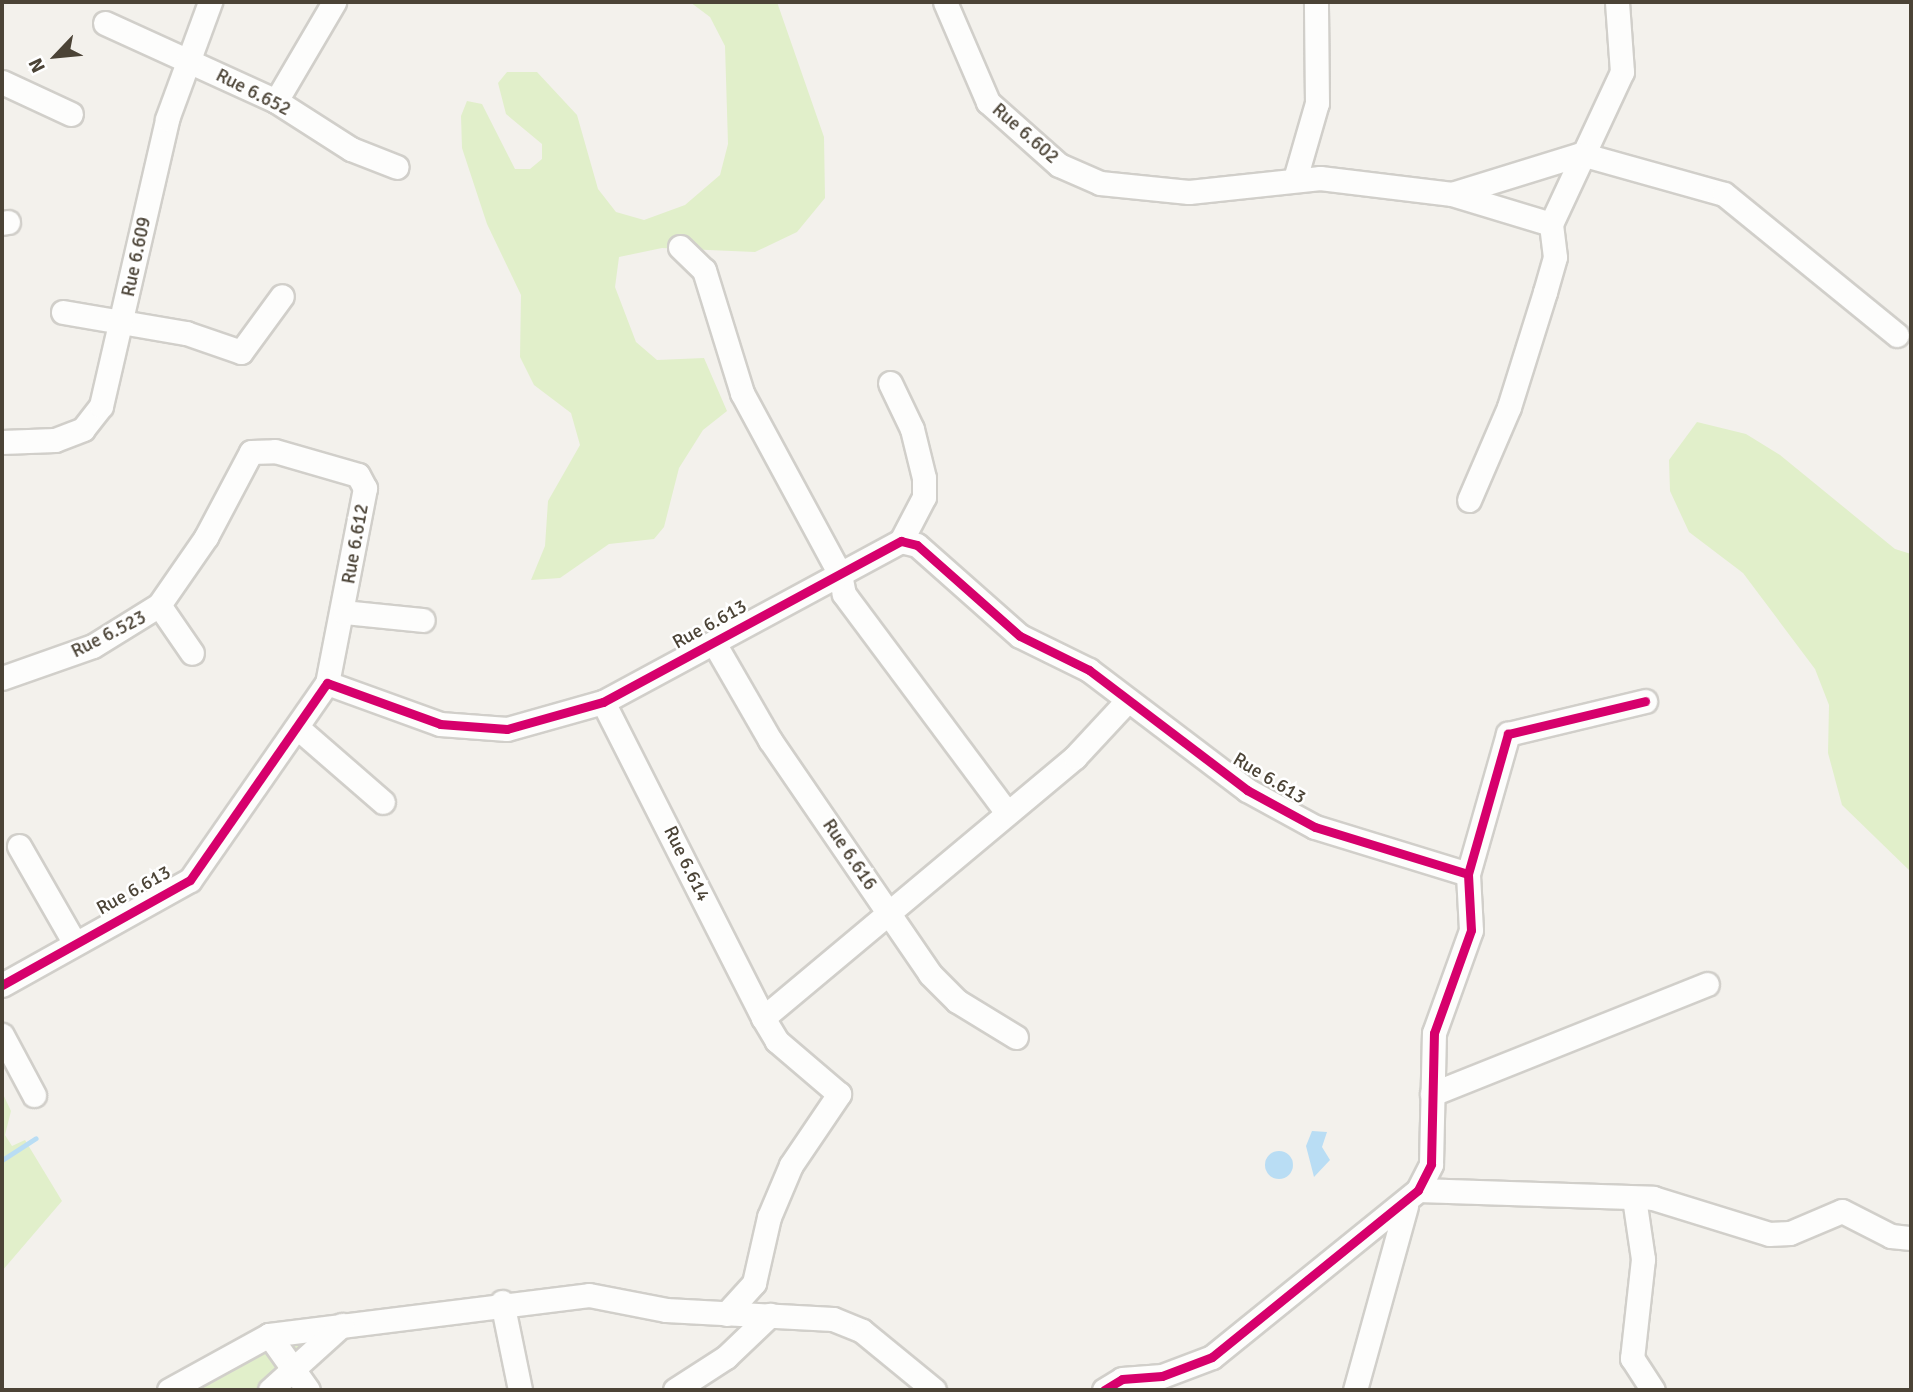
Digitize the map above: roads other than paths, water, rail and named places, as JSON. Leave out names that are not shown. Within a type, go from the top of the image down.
[{"type":"street","name":"Rue 6.609","points":[[2,442],[55,440],[93,420],[110,385],[157,159],[186,61],[210,2]]},
{"type":"street","points":[[276,100],[334,2]]},
{"type":"street","name":"Rue 6.602","points":[[945,2],[988,102],[1059,164],[1124,188],[1189,192],[1295,179],[1452,194]]},
{"type":"street","points":[[1295,179],[1317,103],[1316,2]]},
{"type":"street","points":[[1469,500],[1509,407],[1548,281],[1555,257],[1551,224],[1581,153],[1622,72],[1617,2]]},
{"type":"street","name":"Rue 6.652","points":[[106,23],[276,100],[351,149],[397,167]]},
{"type":"street","points":[[2,82],[71,114]]},
{"type":"street","points":[[1452,194],[1581,153],[1724,194],[1897,335]]},
{"type":"street","points":[[1452,194],[1551,224]]},
{"type":"street","points":[[680,247],[704,270],[742,393],[840,574],[844,594],[878,647],[1007,813]]},
{"type":"street","points":[[63,312],[123,322],[241,352],[282,296]]},
{"type":"street","points":[[890,383],[912,429],[924,478],[924,497],[901,541]]},
{"type":"street","name":"Rue 6.612","points":[[159,605],[206,537],[251,452],[259,448],[312,460],[364,481],[344,612],[327,682]]},
{"type":"street","name":"Rue 6.613","points":[[2,985],[74,942],[149,906],[204,867],[299,729],[327,682],[467,729],[507,729],[603,702],[901,541],[918,545],[1020,636],[1089,670],[1247,790],[1315,827],[1468,874]]},
{"type":"street","name":"Rue 6.523","points":[[2,678],[93,646],[159,605],[192,653]]},
{"type":"street","points":[[344,612],[423,620]]},
{"type":"street","name":"Rue 6.616","points":[[714,643],[770,740],[889,916],[957,1001],[1016,1037]]},
{"type":"street","points":[[767,1015],[889,916],[1075,757],[1127,701]]},
{"type":"street","points":[[1355,1390],[1412,1198],[1431,1164],[1434,1033],[1471,930],[1468,874],[1508,734],[1645,701]]},
{"type":"street","name":"Rue 6.614","points":[[603,702],[767,1015],[776,1041],[839,1094],[791,1165],[769,1217],[754,1283],[726,1314]]},
{"type":"street","points":[[299,729],[383,802]]},
{"type":"street","points":[[19,846],[74,942]]},
{"type":"street","points":[[1432,1094],[1707,984]]},
{"type":"street","points":[[2,1035],[34,1095]]},
{"type":"street","points":[[1104,1390],[1122,1379],[1187,1370],[1212,1357],[1412,1198],[1634,1198],[1715,1213],[1769,1234],[1790,1233],[1842,1211],[1891,1236],[1911,1238]]},
{"type":"street","points":[[1634,1198],[1643,1259],[1632,1358],[1653,1390]]},
{"type":"street","points":[[169,1390],[269,1335],[502,1302],[589,1295],[726,1314],[802,1314],[862,1331],[934,1390]]},
{"type":"street","points":[[502,1302],[520,1390]]},
{"type":"street","points":[[675,1390],[726,1357],[770,1315]]},
{"type":"street","points":[[270,1390],[302,1381],[342,1325]]},
{"type":"street","points":[[269,1335],[302,1381]]},
{"type":"water","points":[[1312,1131],[1327,1132],[1322,1147],[1330,1160],[1314,1177],[1306,1146]]},
{"type":"water","points":[[1279,1151],[1289,1155],[1293,1165],[1289,1175],[1279,1179],[1269,1175],[1265,1165],[1269,1155]]},
{"type":"waterway","points":[[2,1160],[36,1138]]}]
